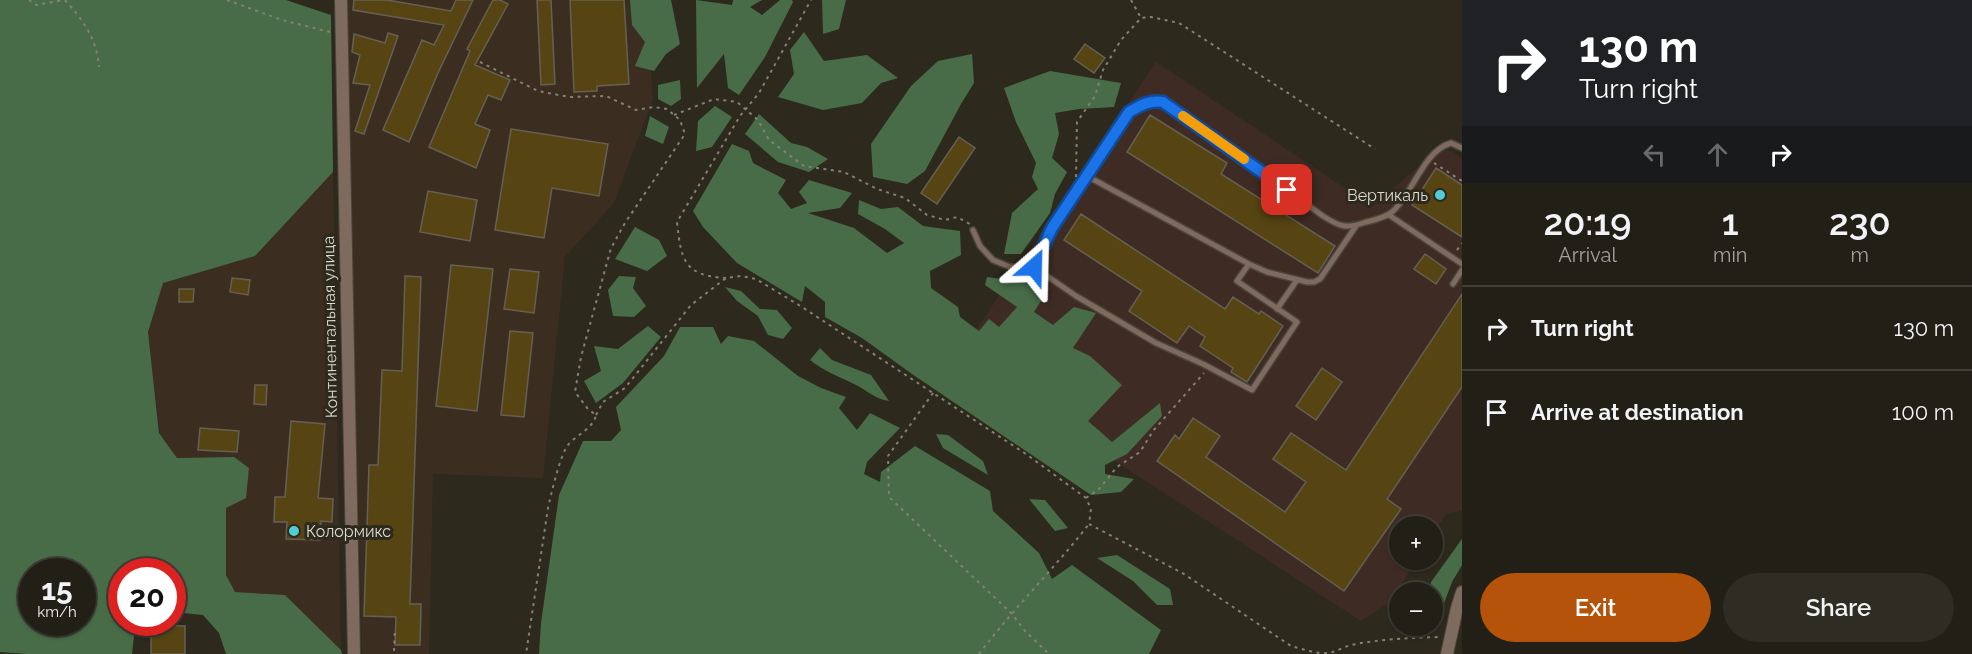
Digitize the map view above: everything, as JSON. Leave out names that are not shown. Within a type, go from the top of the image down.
[{"type":"street","name":"Континентальная улица","points":[[341,0],[354,654]]},
{"type":"street","points":[[1447,654],[1462,592]]},
{"type":"lane","points":[[1034,267],[1052,228],[1129,112],[1152,101],[1163,102],[1323,216],[1346,227],[1389,215],[1437,150],[1451,143],[1462,148]]},
{"type":"lane","points":[[1087,176],[1249,264],[1267,272],[1297,280],[1314,282],[1320,279],[1356,226]]},
{"type":"lane","points":[[1389,215],[1462,264]]},
{"type":"lane","points":[[973,230],[980,246],[993,260],[1010,267],[1034,267],[1076,296],[1156,343],[1251,390],[1297,322],[1238,281],[1249,264]]},
{"type":"lane","points":[[1453,284],[1462,270]]},
{"type":"lane","points":[[1277,309],[1297,280]]},
{"type":"path","points":[[29,0],[36,5],[66,0],[83,19],[98,53],[99,67]]},
{"type":"path","points":[[227,0],[282,20],[341,35]]},
{"type":"path","points":[[811,0],[759,93],[746,108],[677,222],[679,241],[685,260],[694,272],[709,277],[741,276],[756,279],[1026,454],[1086,498],[1090,509],[1089,524],[979,654]]},
{"type":"path","points":[[1131,0],[1141,18]]},
{"type":"path","points":[[1076,192],[1077,122],[1095,96],[1103,70],[1121,40],[1141,18],[1150,17],[1179,23],[1375,149]]},
{"type":"path","points":[[480,62],[538,91],[569,97],[606,96],[636,110],[654,107],[667,109],[680,120],[685,134],[625,223],[611,248],[581,357],[576,392],[588,409],[596,415]]},
{"type":"path","points":[[674,115],[714,99],[737,102],[758,120],[769,140],[804,166],[844,172],[877,189],[905,198],[927,215],[945,220],[957,217],[970,222],[973,230]]},
{"type":"path","points":[[1430,160],[1462,181]]},
{"type":"path","points":[[526,654],[548,508],[567,446],[595,422],[603,402],[625,388],[691,305],[726,278]]},
{"type":"path","points":[[1086,498],[1099,489],[1117,467],[1140,452],[1153,431],[1209,368]]},
{"type":"path","points":[[933,393],[888,456],[889,497],[1012,614],[1025,631],[1049,654]]},
{"type":"path","points":[[1089,524],[1184,574],[1291,645],[1311,651],[1329,652],[1350,645],[1377,641],[1451,636]]},
{"type":"path","points":[[394,651],[395,629]]},
{"type":"shaded area","points":[[347,0],[646,0],[653,99],[614,203],[565,257],[543,478],[433,474],[429,654],[362,654]]},
{"type":"shaded area","points":[[1156,62],[1372,206],[1435,153],[1444,150],[1452,151],[1462,158],[1462,510],[1445,515],[1443,518],[1443,516],[1389,516],[1389,570],[1410,570],[1403,582],[1389,582],[1389,603],[1361,621],[957,358]]},
{"type":"shaded area","points":[[333,172],[341,650],[285,595],[235,592],[226,575],[226,508],[234,457],[177,458],[160,433],[148,332],[162,283],[255,256]]},
{"type":"green space","points":[[0,0],[286,0],[331,15],[333,172],[255,256],[163,283],[148,332],[159,433],[177,458],[234,457],[249,468],[246,498],[226,508],[226,575],[235,592],[285,595],[341,650],[342,654],[226,654],[219,633],[203,615],[186,613],[186,558],[108,558],[108,636],[134,636],[132,654],[0,652]]},
{"type":"green space","points":[[630,0],[671,0],[680,44],[666,54],[654,71],[635,66],[645,42],[632,25]]},
{"type":"green space","points":[[696,0],[732,5],[733,0],[762,0],[750,7],[762,15],[780,0],[792,0],[793,2],[765,57],[739,95],[728,88],[724,54],[697,88]]},
{"type":"green space","points":[[822,0],[846,0],[839,29],[823,34]]},
{"type":"green space","points":[[804,32],[824,61],[867,55],[898,78],[881,83],[862,103],[823,110],[778,97],[794,74],[790,50]]},
{"type":"green space","points":[[972,54],[974,83],[925,171],[907,184],[873,177],[871,144],[911,86],[938,61]]},
{"type":"green space","points":[[1050,71],[1121,83],[1114,107],[1055,113],[1059,134],[1052,158],[1067,172],[1055,194],[1050,213],[1021,254],[1004,254],[1012,213],[1038,189],[1032,177],[1036,163],[1016,122],[1004,88]]},
{"type":"green space","points":[[680,80],[681,99],[671,106],[658,99],[658,85]]},
{"type":"green space","points":[[715,106],[732,117],[712,147],[696,151],[698,121]]},
{"type":"green space","points":[[759,114],[791,143],[807,147],[828,159],[809,172],[778,162],[745,134]]},
{"type":"green space","points":[[650,116],[669,127],[663,144],[645,136]]},
{"type":"green space","points":[[732,144],[749,151],[753,163],[786,180],[778,193],[791,209],[807,203],[799,192],[809,180],[852,193],[840,208],[808,213],[854,228],[887,253],[904,243],[858,214],[859,200],[881,209],[898,207],[923,226],[960,231],[961,255],[930,271],[931,288],[958,307],[960,317],[979,331],[989,319],[999,327],[1017,307],[985,285],[987,277],[1024,282],[1046,293],[1034,312],[1053,325],[1074,307],[1096,313],[1073,348],[1090,356],[1122,385],[1088,421],[1112,442],[1160,403],[1162,416],[1127,454],[1105,465],[1105,474],[1134,479],[1121,492],[1091,495],[862,338],[825,317],[825,302],[805,286],[802,302],[737,263],[703,227],[693,211]]},
{"type":"green space","points":[[635,227],[659,240],[667,256],[647,271],[615,259]]},
{"type":"green space","points":[[619,276],[636,277],[633,288],[646,306],[634,317],[613,316],[608,290]]},
{"type":"green space","points":[[725,287],[741,291],[760,309],[777,310],[792,328],[783,339],[768,335],[758,316],[737,301]]},
{"type":"green space","points":[[648,326],[661,337],[623,383],[596,403],[584,381],[601,371],[594,346],[618,349]]},
{"type":"green space","points":[[680,327],[713,327],[721,344],[728,336],[754,341],[798,376],[846,397],[839,408],[857,430],[870,413],[900,428],[867,462],[864,474],[880,482],[881,472],[915,446],[990,491],[993,511],[1039,553],[1052,579],[1072,565],[1161,630],[1149,654],[539,654],[541,623],[559,495],[583,441],[611,441],[621,430],[616,407],[664,356]]},
{"type":"green space","points":[[820,348],[832,360],[871,375],[889,401],[876,397],[810,360]]},
{"type":"green space","points":[[936,434],[948,435],[983,461],[988,475],[943,448]]},
{"type":"green space","points":[[1029,499],[1045,500],[1068,528],[1055,531]]},
{"type":"green space","points":[[1462,539],[1462,565],[1452,582],[1443,606],[1443,582],[1431,582],[1440,570],[1443,570],[1443,565]]},
{"type":"green space","points":[[1117,555],[1170,589],[1173,605],[1157,605],[1133,581],[1097,558]]},
{"type":"building","points":[[354,0],[387,0],[451,11],[456,0],[473,0],[438,73],[409,142],[383,130],[422,40],[434,45],[444,25],[353,10]]},
{"type":"building","points":[[493,0],[500,0],[508,4],[475,65],[510,80],[501,100],[488,95],[475,124],[490,130],[476,168],[429,147],[470,51],[467,49]]},
{"type":"building","points":[[537,0],[551,0],[555,84],[541,85]]},
{"type":"building","points":[[570,0],[624,0],[629,84],[597,86],[597,91],[574,92]]},
{"type":"building","points":[[388,33],[398,36],[364,134],[355,131],[370,85],[353,83],[360,55],[352,52],[354,34],[385,43]]},
{"type":"building","points":[[1085,44],[1105,58],[1094,73],[1074,59]]},
{"type":"building","points":[[1150,115],[1227,163],[1221,174],[1335,246],[1318,273],[1127,152]]},
{"type":"building","points":[[511,129],[608,144],[599,196],[552,188],[544,238],[495,230]]},
{"type":"building","points":[[959,137],[975,148],[937,204],[921,193]]},
{"type":"building","name":"Вертикаль","points":[[1436,168],[1462,185],[1462,237],[1412,205]]},
{"type":"building","points":[[428,191],[477,200],[470,241],[420,232]]},
{"type":"building","points":[[1081,214],[1225,309],[1233,297],[1259,314],[1261,311],[1283,326],[1247,382],[1231,372],[1233,368],[1200,346],[1205,337],[1189,326],[1177,343],[1129,311],[1142,291],[1064,240]]},
{"type":"building","points":[[1425,254],[1446,269],[1436,284],[1414,269]]},
{"type":"building","points":[[451,265],[493,269],[477,411],[436,406]]},
{"type":"building","points":[[510,269],[539,272],[534,313],[504,309]]},
{"type":"building","points":[[405,276],[421,277],[410,604],[421,604],[420,645],[395,645],[396,617],[364,616],[369,465],[378,465],[382,370],[402,371]]},
{"type":"building","points":[[232,278],[250,280],[248,295],[230,292]]},
{"type":"building","points":[[179,289],[194,289],[193,302],[179,302]]},
{"type":"building","points":[[1462,294],[1462,387],[1387,499],[1401,509],[1396,516],[1389,516],[1389,526],[1344,591],[1157,461],[1175,435],[1179,439],[1193,418],[1220,436],[1206,457],[1285,512],[1306,482],[1273,459],[1291,433],[1346,470]]},
{"type":"building","points":[[510,331],[533,333],[524,417],[501,415]]},
{"type":"building","points":[[1322,368],[1342,382],[1316,420],[1296,406]]},
{"type":"building","points":[[255,385],[267,385],[266,405],[254,404]]},
{"type":"building","points":[[291,421],[325,424],[318,498],[333,499],[332,522],[321,521],[320,540],[286,539],[287,522],[274,522],[275,497],[285,497]]},
{"type":"building","points":[[200,428],[239,431],[237,452],[198,450]]},
{"type":"building","points":[[151,636],[185,636],[185,654],[151,654]]},
{"type":"slow traffic","points":[[1183,116],[1244,159]]},
{"type":"place","name":"Вертикаль","points":[[1440,195]]},
{"type":"place","name":"Колормикс","points":[[294,531]]},
{"type":"route","points":[[1034,267],[1052,228],[1129,112],[1152,101],[1163,102],[1287,190]]}]
